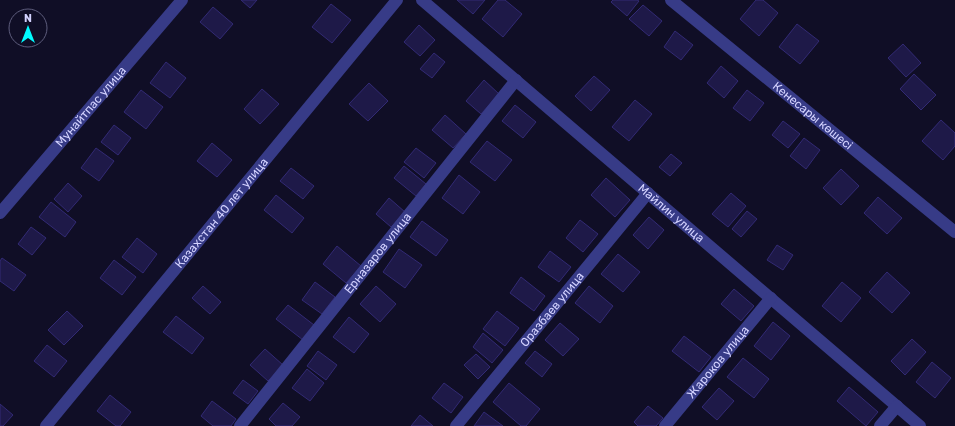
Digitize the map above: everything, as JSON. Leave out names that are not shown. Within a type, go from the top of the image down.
[{"type":"street","name":"Мунайтпас улица","points":[[0,213],[182,0]]},
{"type":"street","name":"Казахстан 40 лет улица","points":[[46,426],[397,0]]},
{"type":"street","name":"Майлин улица","points":[[422,0],[920,426]]},
{"type":"street","name":"Кенесары көшесі","points":[[671,0],[955,232]]},
{"type":"street","name":"Ерназаров улица","points":[[240,426],[516,80]]},
{"type":"street","name":"Оразбаев улица","points":[[456,426],[648,193]]},
{"type":"street","name":"Жароков улица","points":[[665,426],[771,298]]},
{"type":"street","points":[[880,426],[897,406]]},
{"type":"building","points":[[241,0],[257,0],[250,8]]},
{"type":"building","points":[[457,0],[485,0],[473,14]]},
{"type":"building","points":[[498,0],[505,0],[522,14],[503,37],[482,19]]},
{"type":"building","points":[[613,0],[639,1],[627,16],[611,2]]},
{"type":"building","points":[[756,0],[763,0],[778,13],[759,36],[740,19]]},
{"type":"building","points":[[331,4],[351,20],[332,43],[312,27]]},
{"type":"building","points":[[643,5],[662,21],[649,36],[629,19]]},
{"type":"building","points":[[213,7],[233,24],[220,39],[200,22]]},
{"type":"building","points":[[797,24],[819,41],[800,64],[779,47]]},
{"type":"building","points":[[419,25],[435,40],[420,56],[404,42]]},
{"type":"building","points":[[675,31],[693,45],[681,60],[664,47]]},
{"type":"building","points":[[903,44],[921,63],[906,77],[888,58]]},
{"type":"building","points":[[434,53],[445,62],[432,78],[420,69]]},
{"type":"building","points":[[166,62],[186,78],[170,98],[150,83]]},
{"type":"building","points":[[721,66],[738,81],[724,98],[707,83]]},
{"type":"building","points":[[914,74],[936,95],[921,110],[900,89]]},
{"type":"building","points":[[594,76],[610,90],[591,111],[575,96]]},
{"type":"building","points":[[484,80],[499,94],[481,114],[466,101]]},
{"type":"building","points":[[369,83],[388,101],[368,121],[349,104]]},
{"type":"building","points":[[262,89],[279,104],[260,124],[244,109]]},
{"type":"building","points":[[141,90],[163,107],[146,129],[124,112]]},
{"type":"building","points":[[747,90],[764,103],[750,121],[733,108]]},
{"type":"building","points":[[635,100],[652,114],[629,141],[612,127]]},
{"type":"building","points":[[515,105],[536,122],[523,138],[502,121]]},
{"type":"building","points":[[445,115],[466,134],[453,148],[432,130]]},
{"type":"building","points":[[941,120],[955,133],[955,146],[943,160],[922,141]]},
{"type":"building","points":[[783,121],[800,134],[788,148],[772,135]]},
{"type":"building","points":[[114,125],[131,138],[118,155],[101,142]]},
{"type":"building","points":[[804,138],[820,150],[806,169],[790,156]]},
{"type":"building","points":[[487,141],[512,160],[495,181],[470,162]]},
{"type":"building","points":[[212,143],[232,160],[217,177],[197,161]]},
{"type":"building","points":[[96,148],[114,161],[99,181],[81,168]]},
{"type":"building","points":[[416,148],[436,163],[424,178],[404,162]]},
{"type":"building","points":[[671,154],[682,163],[670,176],[659,167]]},
{"type":"building","points":[[404,166],[426,184],[416,196],[394,178]]},
{"type":"building","points":[[291,168],[314,186],[303,199],[280,181]]},
{"type":"building","points":[[841,169],[859,186],[841,205],[823,188]]},
{"type":"building","points":[[459,175],[480,192],[463,214],[442,198]]},
{"type":"building","points":[[606,178],[630,200],[615,217],[591,195]]},
{"type":"building","points":[[68,183],[82,196],[68,212],[54,199]]},
{"type":"building","points":[[731,193],[746,206],[728,227],[712,214]]},
{"type":"building","points":[[276,195],[304,218],[292,233],[264,210]]},
{"type":"building","points":[[878,197],[902,218],[887,234],[864,213]]},
{"type":"building","points":[[389,198],[405,212],[391,227],[376,214]]},
{"type":"building","points":[[51,202],[76,222],[65,237],[39,217]]},
{"type":"building","points":[[747,211],[757,219],[741,237],[732,229]]},
{"type":"building","points":[[649,217],[664,230],[648,249],[633,235]]},
{"type":"building","points":[[580,220],[598,234],[583,252],[566,238]]},
{"type":"building","points":[[422,221],[448,240],[436,256],[410,237]]},
{"type":"building","points":[[31,227],[46,238],[32,255],[18,244]]},
{"type":"building","points":[[137,238],[157,254],[143,273],[122,257]]},
{"type":"building","points":[[777,245],[793,255],[783,270],[767,260]]},
{"type":"building","points":[[337,246],[361,266],[346,283],[323,264]]},
{"type":"building","points":[[399,249],[422,265],[405,288],[383,272]]},
{"type":"building","points":[[550,251],[571,267],[559,282],[538,267]]},
{"type":"building","points":[[618,254],[640,272],[623,292],[601,274]]},
{"type":"building","points":[[2,258],[26,275],[14,291],[0,281],[0,261]]},
{"type":"building","points":[[114,260],[136,277],[122,295],[100,278]]},
{"type":"building","points":[[887,272],[910,293],[892,313],[869,292]]},
{"type":"building","points":[[521,277],[545,296],[534,311],[510,293]]},
{"type":"building","points":[[315,282],[335,297],[322,314],[302,300]]},
{"type":"building","points":[[842,282],[861,298],[841,322],[822,306]]},
{"type":"building","points":[[203,286],[221,302],[210,314],[192,298]]},
{"type":"building","points":[[376,286],[396,304],[380,322],[360,304]]},
{"type":"building","points":[[589,286],[613,306],[600,323],[575,303]]},
{"type":"building","points":[[734,289],[754,306],[741,321],[721,304]]},
{"type":"building","points":[[288,305],[314,325],[303,340],[276,319]]},
{"type":"building","points":[[67,311],[83,326],[64,345],[48,330]]},
{"type":"building","points":[[497,311],[519,328],[505,346],[483,329]]},
{"type":"building","points":[[176,316],[204,338],[192,354],[163,332]]},
{"type":"building","points":[[349,317],[369,334],[354,353],[333,337]]},
{"type":"building","points":[[773,322],[790,336],[771,360],[754,346]]},
{"type":"building","points":[[560,323],[579,339],[563,356],[545,340]]},
{"type":"building","points":[[483,333],[503,350],[492,363],[473,347]]},
{"type":"building","points":[[684,336],[711,357],[699,372],[672,351]]},
{"type":"building","points":[[912,339],[926,352],[905,375],[891,361]]},
{"type":"building","points":[[47,345],[67,361],[54,377],[34,361]]},
{"type":"building","points":[[265,349],[283,365],[268,381],[250,365]]},
{"type":"building","points":[[318,351],[337,365],[326,380],[307,366]]},
{"type":"building","points":[[535,351],[552,364],[542,377],[525,363]]},
{"type":"building","points":[[476,354],[490,367],[478,379],[464,365]]},
{"type":"building","points":[[743,358],[769,379],[754,398],[727,377]]},
{"type":"building","points":[[932,362],[951,378],[935,398],[916,382]]},
{"type":"building","points":[[307,369],[324,383],[310,401],[292,388]]},
{"type":"building","points":[[243,380],[258,391],[248,404],[233,393]]},
{"type":"building","points":[[444,383],[463,397],[451,413],[432,398]]},
{"type":"building","points":[[509,383],[540,409],[526,426],[521,426],[493,402]]},
{"type":"building","points":[[849,387],[878,412],[866,426],[837,401]]},
{"type":"building","points":[[719,388],[734,401],[717,420],[702,407]]},
{"type":"building","points":[[110,395],[131,412],[120,426],[116,426],[97,411]]},
{"type":"building","points":[[212,401],[236,419],[231,426],[213,426],[201,416]]},
{"type":"building","points":[[283,403],[300,417],[292,426],[276,426],[269,419]]},
{"type":"building","points":[[0,404],[13,415],[3,426],[0,426]]},
{"type":"building","points":[[648,406],[663,418],[656,426],[638,426],[634,422]]},
{"type":"building","points":[[484,412],[503,426],[474,426]]},
{"type":"building","points":[[420,415],[433,426],[411,426]]}]
